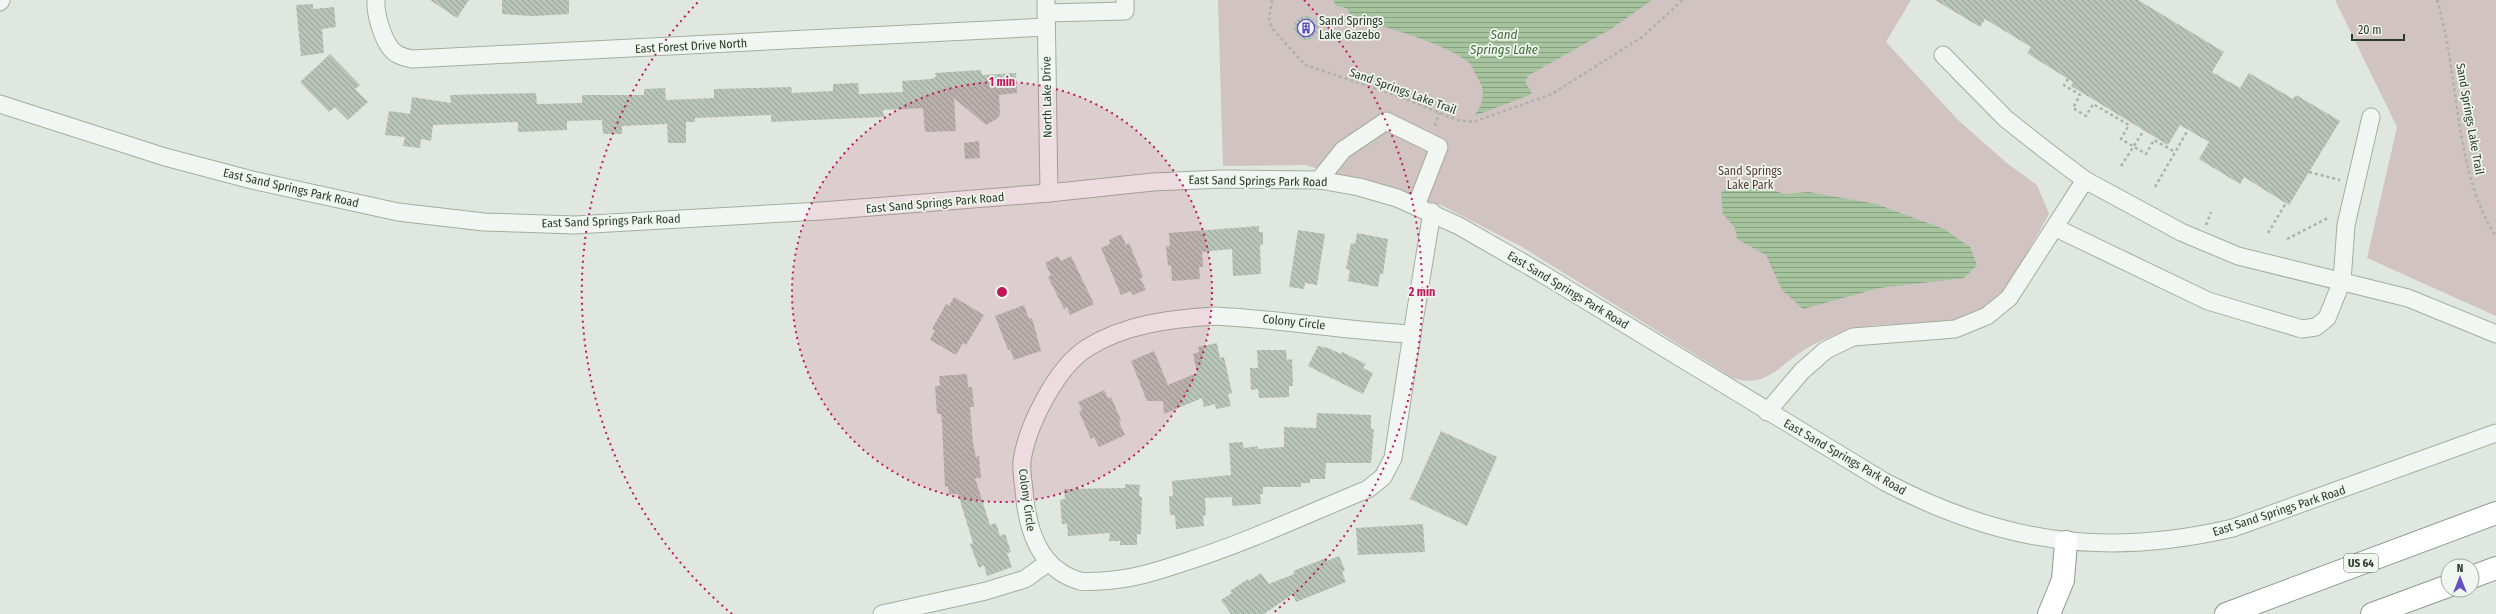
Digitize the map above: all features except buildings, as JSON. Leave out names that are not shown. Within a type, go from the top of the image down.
[{"type":"highway","name":"US 64","points":[[2226,614],[2496,512]]},
{"type":"highway","points":[[2049,614],[2063,580],[2066,542]]},
{"type":"highway","points":[[2480,574],[2496,568]]},
{"type":"highway","points":[[2372,614],[2440,589]]},
{"type":"street","name":"East Forest Drive North","points":[[376,0],[380,26],[386,40],[396,54],[412,59],[1046,13],[1125,11],[1125,0]]},
{"type":"street","name":"North Lake Drive","points":[[1046,13],[1049,193]]},
{"type":"street","points":[[1943,55],[2006,119],[2085,180],[2190,237],[2238,256],[2408,298],[2496,334]]},
{"type":"street","name":"East Sand Springs Park Road","points":[[0,104],[165,157],[252,180],[398,212],[484,222],[575,225],[820,211],[1049,193],[1161,182],[1223,179],[1319,180],[1359,186],[1424,209],[1541,273],[1767,412],[1885,482],[1922,501],[1969,520],[2014,533],[2066,542],[2134,544],[2191,538],[2233,528],[2496,434]]},
{"type":"street","points":[[2056,228],[2208,301],[2302,329],[2316,327],[2327,318],[2342,281],[2346,225],[2371,117]]},
{"type":"street","name":"Colony Circle","points":[[1319,180],[1343,150],[1386,121],[1440,147],[1424,209],[1412,334],[1393,458],[1383,477],[1368,489],[1224,550],[1144,574],[1115,580],[1081,581],[1063,573],[1048,562],[1037,547],[1030,529],[1022,463],[1028,438],[1037,415],[1056,382],[1086,349],[1116,334],[1144,324],[1175,318],[1214,316],[1268,318],[1380,333],[1412,334]]},
{"type":"street","points":[[1767,412],[1802,371],[1826,350],[1853,337],[1955,329],[1987,316],[2009,298],[2056,228],[2085,180]]},
{"type":"street","points":[[882,614],[986,590],[1025,579],[1048,562]]},
{"type":"path","name":"Sand Springs Lake Trail","points":[[1272,0],[1269,19],[1272,28],[1305,65],[1398,96],[1457,120],[1473,122],[1552,94],[1642,37],[1683,0]]},
{"type":"path","name":"Sand Springs Lake Trail","points":[[2437,0],[2448,39],[2472,183],[2479,207],[2496,238]]},
{"type":"path","points":[[2068,79],[2064,85],[2080,95],[2073,108],[2086,116],[2093,104],[2129,125],[2121,139],[2146,154],[2154,140],[2175,152]]},
{"type":"path","points":[[2121,166],[2144,130]]},
{"type":"path","points":[[2155,186],[2188,130]]},
{"type":"path","points":[[2309,172],[2356,185]]},
{"type":"path","points":[[2268,233],[2286,203]]},
{"type":"path","points":[[2287,239],[2328,218],[2346,225]]},
{"type":"green space","name":"Sand Springs Lake Park","points":[[1218,0],[1911,0],[1886,42],[1958,120],[2008,164],[2037,185],[2049,214],[2021,264],[2004,290],[1987,307],[1971,315],[1955,320],[1937,323],[1865,326],[1848,330],[1809,347],[1779,369],[1763,378],[1754,381],[1744,381],[1733,378],[1522,247],[1443,206],[1305,165],[1223,166]]},
{"type":"green space","points":[[2335,0],[2496,0],[2496,316],[2367,258],[2397,127]]},
{"type":"water","name":"Sand Springs Lake","points":[[1333,0],[1652,0],[1611,29],[1529,75],[1525,81],[1532,94],[1474,116],[1482,101],[1483,91],[1472,66],[1468,62],[1458,55],[1430,42],[1397,30],[1354,19],[1346,8],[1336,6]]},
{"type":"water","points":[[1753,182],[1784,194],[1809,192],[1876,204],[1944,229],[1970,247],[1977,265],[1964,278],[1879,288],[1803,309],[1782,290],[1766,255],[1737,239],[1735,228],[1723,214],[1721,193],[1731,184]]},
{"type":"place","name":"Sand Springs Lake Gazebo","points":[[1306,28]]}]
